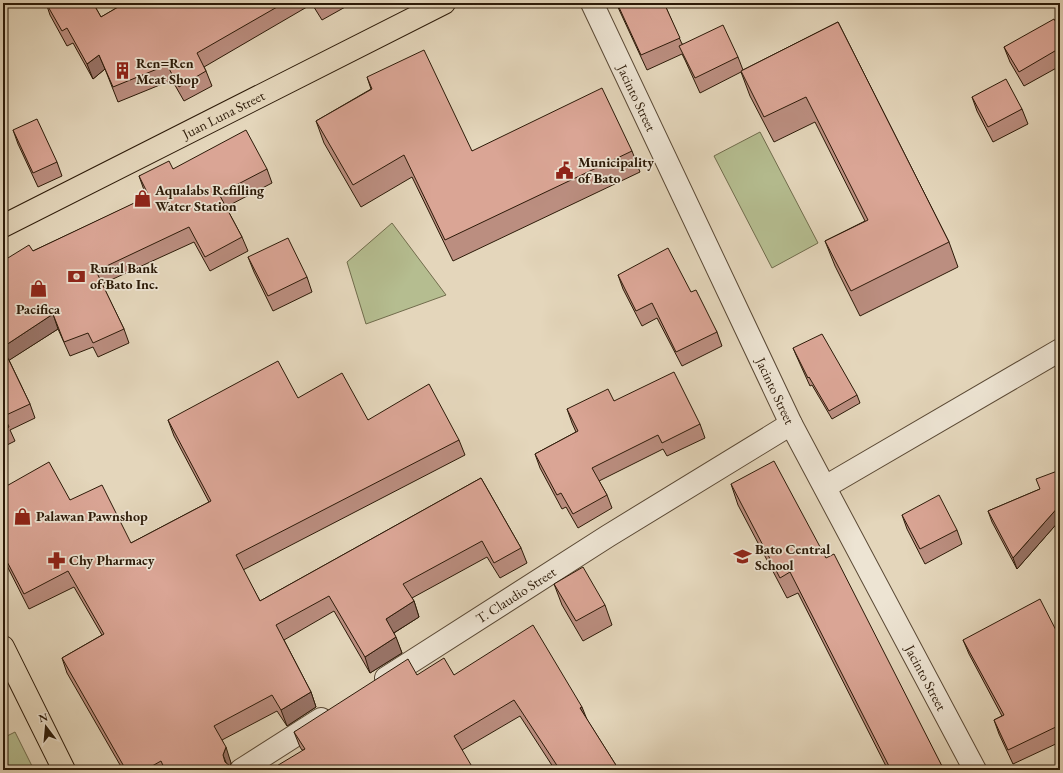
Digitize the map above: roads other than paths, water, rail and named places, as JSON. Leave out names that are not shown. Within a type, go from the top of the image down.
[{"type":"main road","name":"Juan Luna Street","points":[[3,226],[444,3]]},
{"type":"main road","points":[[3,647],[64,770]]},
{"type":"street","name":"Jacinto Street","points":[[592,3],[791,424],[975,770]]},
{"type":"street","points":[[825,487],[1060,350]]},
{"type":"street","name":"T. Claudio Street","points":[[368,689],[608,536],[791,424]]},
{"type":"street","points":[[241,770],[335,710]]},
{"type":"place","name":"Ren=Ren Meat Shop","points":[[123,71]]},
{"type":"place","name":"Municipality of Bato","points":[[565,170]]},
{"type":"place","name":"Aqualabs Refilling Water Station","points":[[142,198]]},
{"type":"place","name":"Rural Bank of Bato Inc.","points":[[77,276]]},
{"type":"place","name":"Pacifica","points":[[38,289]]},
{"type":"place","name":"Palawan Pawnshop","points":[[23,516]]},
{"type":"place","name":"Bato Central School","points":[[742,557]]},
{"type":"place","name":"Chy Pharmacy","points":[[56,560]]}]
